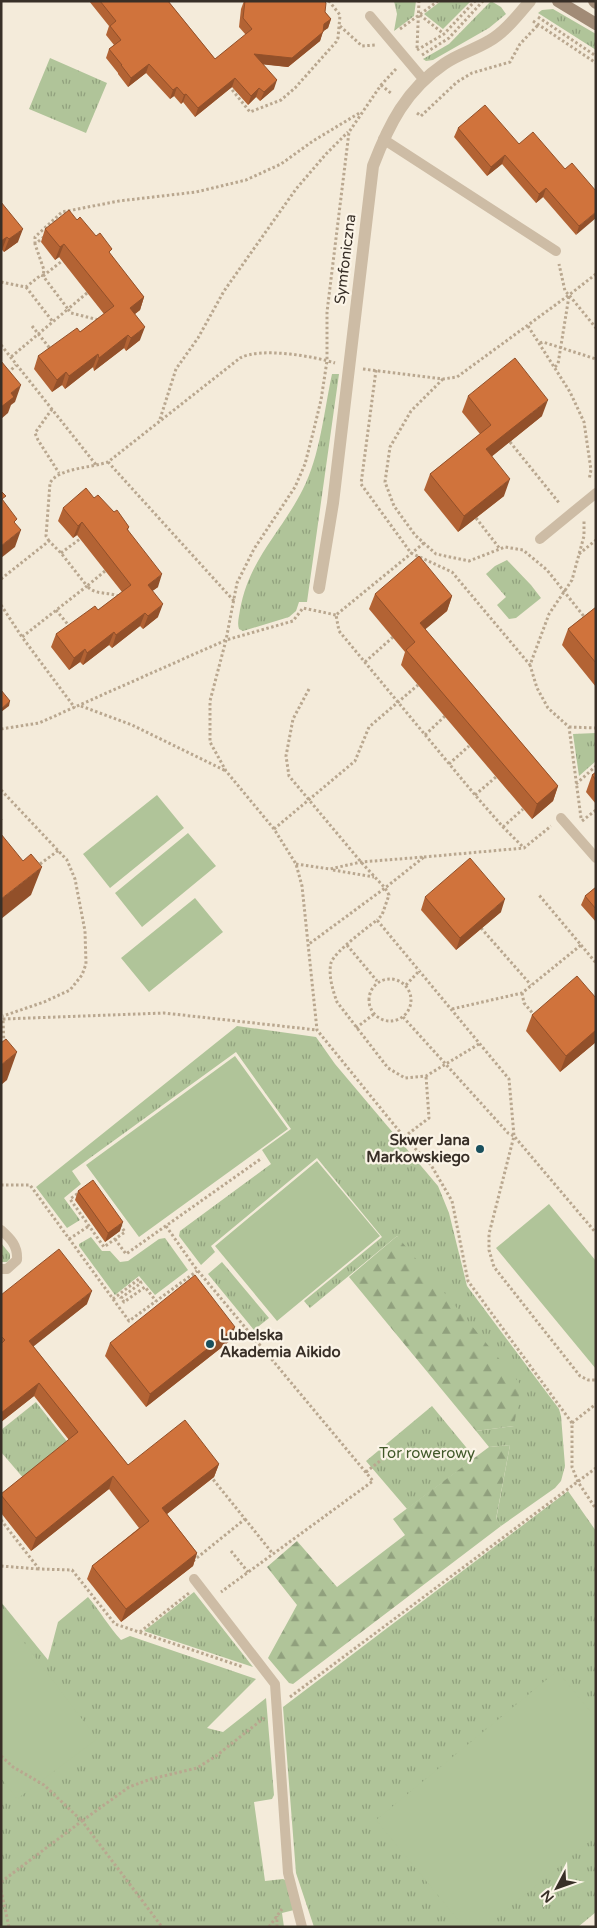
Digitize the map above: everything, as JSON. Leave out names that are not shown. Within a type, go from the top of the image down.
[{"type":"street","points":[[558,1],[596,24]]},
{"type":"street","name":"Symfoniczna","points":[[318,588],[333,502],[373,166],[389,125],[404,103],[424,80],[457,56],[490,41],[502,32],[525,7]]},
{"type":"lane","points":[[370,16],[424,80]]},
{"type":"lane","points":[[383,139],[556,251]]},
{"type":"lane","points":[[540,538],[596,493]]},
{"type":"lane","points":[[561,818],[596,858]]},
{"type":"lane","points":[[1,1230],[12,1240],[18,1252],[17,1260],[8,1269],[1,1269]]},
{"type":"lane","points":[[197,1582],[275,1684],[288,1873],[302,1927]]},
{"type":"path","points":[[228,85],[250,112],[270,105],[288,94],[338,38],[340,15],[329,1]]},
{"type":"path","points":[[418,50],[419,1]]},
{"type":"path","points":[[160,420],[176,369],[198,338],[224,291],[296,189],[326,154],[349,132],[381,85],[418,50],[444,34],[475,1]]},
{"type":"path","points":[[407,61],[445,42],[483,1]]},
{"type":"path","points":[[525,7],[538,25],[596,63]]},
{"type":"path","points":[[525,7],[596,56]]},
{"type":"path","points":[[420,15],[444,34]]},
{"type":"path","points":[[381,85],[421,116],[457,82],[472,73],[510,62],[520,44],[538,25]]},
{"type":"path","points":[[99,320],[71,313],[43,276],[44,270],[35,244],[35,237],[62,212],[119,201],[196,192],[246,180],[281,164],[313,141],[362,112]]},
{"type":"path","points":[[349,132],[327,312],[327,360],[314,433],[305,464],[295,487],[254,549],[237,583],[226,640],[210,701],[210,742],[226,771],[274,829],[296,864],[302,886],[317,1030],[404,1137],[431,1165],[452,1201],[468,1281],[572,1423],[572,1468],[578,1482],[596,1509]]},
{"type":"path","points":[[35,244],[48,234]]},
{"type":"path","points":[[26,286],[62,261]]},
{"type":"path","points":[[555,366],[558,364],[569,296],[596,274]]},
{"type":"path","points":[[1,282],[26,286],[53,322]]},
{"type":"path","points":[[11,358],[88,293]]},
{"type":"path","points":[[569,296],[596,328]]},
{"type":"path","points":[[32,326],[56,356]]},
{"type":"path","points":[[528,326],[555,366],[584,422],[591,470],[584,502],[584,536],[572,580],[549,614],[530,665]]},
{"type":"path","points":[[540,344],[542,342],[596,358]]},
{"type":"path","points":[[2,346],[97,466]]},
{"type":"path","points":[[6,375],[16,365]]},
{"type":"path","points":[[376,370],[361,484],[411,553],[452,572],[530,665],[537,688],[548,708],[569,727],[596,728]]},
{"type":"path","points":[[444,379],[411,411],[390,447],[386,482],[394,506],[415,534],[436,554],[469,562],[505,546],[523,550],[547,570],[590,623]]},
{"type":"path","points":[[52,409],[35,433],[59,473]]},
{"type":"path","points":[[510,442],[569,514]]},
{"type":"path","points":[[126,601],[115,594],[92,592],[46,536],[50,483],[53,477],[59,473],[108,462],[234,602]]},
{"type":"path","points":[[476,518],[500,549]]},
{"type":"path","points":[[61,553],[80,539]]},
{"type":"path","points":[[579,554],[596,540]]},
{"type":"path","points":[[1,579],[49,541]]},
{"type":"path","points":[[336,615],[424,543]]},
{"type":"path","points":[[22,637],[105,571]]},
{"type":"path","points":[[376,582],[381,588]]},
{"type":"path","points":[[1,605],[22,637],[76,708]]},
{"type":"path","points":[[1,729],[39,723],[81,706],[226,640],[293,621],[303,608],[336,615]]},
{"type":"path","points":[[56,610],[71,629]]},
{"type":"path","points":[[336,615],[339,631],[502,827],[524,848]]},
{"type":"path","points":[[365,662],[393,637]]},
{"type":"path","points":[[274,829],[355,761],[369,727],[418,685]]},
{"type":"path","points":[[309,689],[293,719],[286,756],[289,776],[361,862],[386,888],[389,895],[382,915],[335,955],[331,964],[332,990],[337,1002],[388,1068],[405,1078],[426,1076],[448,1065],[479,1044]]},
{"type":"path","points":[[81,706],[132,725],[226,771]]},
{"type":"path","points":[[425,735],[445,716]]},
{"type":"path","points":[[330,869],[361,862],[524,848],[578,803],[569,727]]},
{"type":"path","points":[[449,764],[469,746]]},
{"type":"path","points":[[576,784],[596,766]]},
{"type":"path","points":[[475,795],[496,777]]},
{"type":"path","points":[[1,790],[67,860],[75,879],[85,931],[86,964],[82,976],[70,990],[44,1002],[2,1017]]},
{"type":"path","points":[[502,827],[523,809]]},
{"type":"path","points":[[582,822],[596,810]]},
{"type":"path","points":[[32,870],[59,850]]},
{"type":"path","points":[[309,944],[424,858]]},
{"type":"path","points":[[296,864],[374,877]]},
{"type":"path","points":[[539,895],[595,960]]},
{"type":"path","points":[[377,920],[509,1079],[514,1136],[489,1234],[494,1267],[580,1376],[588,1380],[596,1380]]},
{"type":"path","points":[[482,928],[531,985]]},
{"type":"path","points":[[347,945],[377,982]]},
{"type":"path","points":[[452,1009],[522,993],[581,945]]},
{"type":"path","points":[[406,985],[420,970]]},
{"type":"path","points":[[390,978],[406,985],[411,1003],[403,1016],[390,1021],[378,1018],[374,1014],[368,1001],[369,994],[377,982],[390,978]]},
{"type":"path","points":[[522,993],[524,1003],[538,1020]]},
{"type":"path","points":[[2,1017],[164,1013],[317,1030]]},
{"type":"path","points":[[356,1028],[374,1014]]},
{"type":"path","points":[[403,1016],[508,1133],[514,1136],[596,1233]]},
{"type":"path","points":[[1,1052],[4,1049],[2,1017]]},
{"type":"path","points":[[404,1137],[429,1118],[426,1076]]},
{"type":"path","points":[[115,1239],[126,1254],[262,1158]]},
{"type":"path","points":[[91,1184],[125,1232],[115,1239],[104,1247],[70,1199],[91,1184]]},
{"type":"path","points":[[1,1185],[30,1186],[129,1321],[198,1271]]},
{"type":"path","points":[[70,1239],[89,1226]]},
{"type":"path","points":[[166,1226],[198,1271],[373,1481],[210,1600]]},
{"type":"path","points":[[113,1299],[138,1279],[141,1283],[121,1298],[124,1302],[144,1287],[156,1301]]},
{"type":"path","points":[[572,1423],[596,1404]]},
{"type":"path","points":[[366,1472],[385,1457]]},
{"type":"path","points":[[1,1882],[129,1787],[151,1779],[197,1768],[216,1756],[276,1708],[596,1468]]},
{"type":"path","points":[[212,1478],[273,1554]]},
{"type":"path","points":[[190,1562],[245,1519]]},
{"type":"path","points":[[1,1520],[38,1570]]},
{"type":"path","points":[[231,1551],[248,1572]]},
{"type":"path","points":[[1,1566],[38,1570],[72,1570],[115,1624],[268,1675]]},
{"type":"path","points":[[140,1632],[197,1582]]},
{"type":"path","points":[[1,1756],[12,1767],[44,1784],[82,1821],[162,1927]]},
{"type":"path","points":[[1,1890],[9,1927]]},
{"type":"path","points":[[277,1915],[277,1927]]},
{"type":"green space","points":[[394,1],[416,1],[414,16],[394,31],[397,14]]},
{"type":"green space","points":[[441,1],[471,1],[443,29],[424,14]]},
{"type":"green space","points":[[491,1],[501,7],[506,14],[489,28],[433,60],[426,61],[423,59],[449,44]]},
{"type":"green space","points":[[553,9],[596,34],[596,50],[538,13],[542,10]]},
{"type":"green space","points":[[50,58],[107,83],[86,133],[29,109]]},
{"type":"green space","points":[[332,374],[339,374],[307,602],[299,602],[296,611],[289,617],[243,631],[239,629],[238,620],[244,592],[258,561],[294,505],[309,476],[321,433]]},
{"type":"green space","points":[[507,560],[541,598],[516,618],[509,619],[497,605],[506,597],[486,574],[495,566]]},
{"type":"green space","points":[[596,733],[596,761],[579,776],[573,734]]},
{"type":"green space","points":[[157,795],[184,828],[110,888],[83,854]]},
{"type":"green space","points":[[188,833],[216,866],[142,927],[115,893]]},
{"type":"green space","points":[[195,898],[223,932],[149,992],[121,958]]},
{"type":"green space","points":[[237,1026],[316,1037],[335,1064],[438,1186],[449,1213],[467,1286],[559,1409],[565,1466],[561,1481],[555,1488],[501,1526],[496,1520],[510,1445],[489,1447],[476,1431],[514,1426],[397,1236],[310,1308],[304,1301],[382,1237],[317,1158],[211,1246],[215,1252],[201,1265],[179,1236],[180,1231],[271,1164],[262,1150],[291,1129],[236,1052],[72,1171],[81,1184],[64,1198],[80,1220],[67,1228],[36,1187]]},
{"type":"green space","points":[[235,1056],[288,1129],[139,1237],[86,1165]]},
{"type":"green space","points":[[317,1161],[380,1236],[277,1321],[215,1246]]},
{"type":"green space","points":[[549,1204],[596,1261],[596,1369],[496,1248]]},
{"type":"green space","points":[[397,1236],[521,1385],[514,1426],[476,1431],[349,1277]]},
{"type":"green space","points":[[91,1237],[102,1251],[110,1251],[120,1262],[128,1261],[159,1239],[165,1238],[188,1270],[155,1295],[139,1276],[115,1295],[79,1246],[79,1244]]},
{"type":"green space","points":[[1,1243],[10,1254],[10,1259],[7,1262],[1,1262]]},
{"type":"green space","points":[[222,1262],[269,1318],[254,1330],[208,1274]]},
{"type":"green space","points":[[36,1402],[69,1444],[25,1480],[1,1452],[1,1430]]},
{"type":"green space","name":"Tor rowerowy","points":[[432,1406],[475,1458],[407,1509],[366,1461]]},
{"type":"green space","points":[[510,1445],[496,1519],[501,1526],[293,1684],[289,1683],[268,1658],[297,1605],[267,1567],[297,1541],[337,1587],[405,1535],[393,1519],[489,1447]]},
{"type":"green space","points":[[568,1491],[596,1531],[596,1912],[578,1927],[314,1927],[296,1873],[283,1707]]},
{"type":"green space","points":[[194,1592],[253,1667],[144,1631]]},
{"type":"green space","points":[[88,1597],[121,1640],[130,1636],[256,1679],[207,1728],[223,1732],[266,1698],[274,1795],[272,1799],[254,1802],[265,1881],[283,1879],[287,1881],[294,1910],[282,1913],[284,1927],[1,1927],[1,1602],[48,1660],[58,1622]]},
{"type":"green space","points":[[1,1612],[97,1739],[17,1799],[1,1778]]},
{"type":"green space","points":[[557,1671],[596,1718],[596,1836],[486,1927],[464,1927],[376,1820]]},
{"type":"building","points":[[100,1],[168,1],[215,59],[252,29],[243,18],[245,1],[324,1],[326,3],[325,12],[331,19],[324,24],[323,32],[292,58],[254,54],[277,80],[264,92],[259,88],[251,96],[235,78],[198,108],[177,87],[173,90],[149,64],[131,78],[109,49],[121,40],[110,26],[116,21]]},
{"type":"building","points":[[485,105],[519,144],[533,132],[565,169],[572,163],[596,191],[596,212],[579,226],[546,188],[539,194],[505,155],[491,167],[458,128]]},
{"type":"building","points":[[1,202],[23,229],[9,239],[7,237],[1,241]]},
{"type":"building","points":[[69,210],[77,220],[80,217],[96,236],[100,233],[112,249],[109,252],[144,297],[130,308],[145,327],[131,338],[128,335],[99,358],[98,354],[69,376],[66,372],[57,380],[38,356],[77,328],[80,332],[114,306],[64,244],[60,247],[45,229]]},
{"type":"building","points":[[515,358],[548,400],[486,449],[510,479],[464,516],[430,474],[491,425],[468,396]]},
{"type":"building","points":[[1,361],[21,385],[11,393],[14,397],[1,407]]},
{"type":"building","points":[[86,488],[94,498],[98,495],[114,512],[117,510],[129,527],[127,529],[162,574],[148,585],[163,604],[148,616],[145,613],[116,635],[114,632],[87,653],[85,649],[74,658],[56,634],[95,606],[98,610],[131,585],[82,522],[78,526],[63,508]]},
{"type":"building","points":[[1,491],[6,496],[2,499],[17,519],[14,522],[21,530],[1,546]]},
{"type":"building","points":[[419,556],[452,596],[420,623],[558,786],[537,804],[406,650],[415,642],[375,594]]},
{"type":"building","points":[[596,607],[596,663],[568,629]]},
{"type":"building","points":[[1,690],[10,701],[1,709]]},
{"type":"building","points":[[596,772],[596,780],[592,775]]},
{"type":"building","points":[[1,834],[23,861],[31,854],[42,867],[1,899]]},
{"type":"building","points":[[470,858],[505,899],[460,938],[425,897]]},
{"type":"building","points":[[596,887],[596,909],[585,896]]},
{"type":"building","points":[[577,976],[596,998],[596,1030],[566,1056],[532,1015]]},
{"type":"building","points":[[6,1039],[17,1052],[1,1065],[1,1043]]},
{"type":"building","points":[[93,1180],[123,1222],[108,1233],[78,1191]]},
{"type":"building","points":[[59,1249],[92,1291],[29,1341],[128,1465],[185,1420],[219,1464],[162,1508],[197,1553],[126,1609],[92,1566],[149,1521],[113,1476],[36,1538],[1,1495],[78,1432],[39,1383],[1,1413],[1,1344],[5,1340],[1,1336],[1,1295]]},
{"type":"building","points":[[195,1275],[235,1327],[150,1394],[110,1343]]},
{"type":"place","name":"Skwer Jana Markowskiego","points":[[480,1149]]},
{"type":"place","name":"Lubelska Akademia Aikido","points":[[210,1344]]}]
